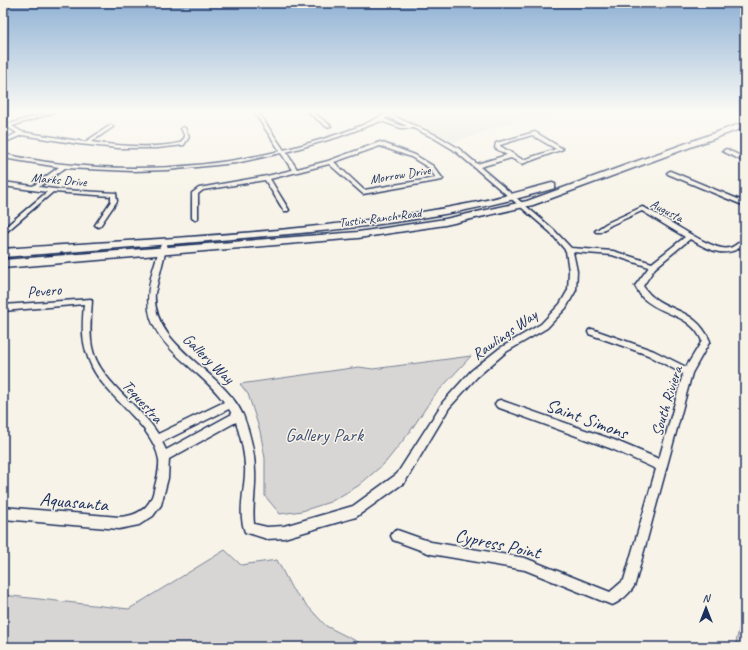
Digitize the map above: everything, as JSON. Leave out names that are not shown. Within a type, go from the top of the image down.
[{"type":"main road","name":"Tustin Ranch Road","points":[[3,254],[383,221],[460,209],[513,197],[561,183],[671,142]]},
{"type":"main road","name":"Tustin Ranch Road","points":[[3,264],[358,235],[445,222],[522,205],[695,142]]},
{"type":"street","points":[[82,142],[130,147],[168,146],[177,145],[181,142]]},
{"type":"street","points":[[278,142],[295,170]]},
{"type":"street","points":[[3,156],[64,166],[126,169],[171,168],[235,160],[284,151],[316,142]]},
{"type":"street","name":"Rawlings Way","points":[[267,533],[284,532],[356,511],[401,478],[446,405],[474,374],[503,350],[544,326],[563,306],[572,290],[574,271],[569,250],[552,231],[478,166],[445,142]]},
{"type":"street","points":[[503,142],[498,144],[497,147],[510,156],[525,162],[560,149],[550,142]]},
{"type":"street","name":"Morrow Drive","points":[[380,144],[413,156],[431,167],[440,179],[363,192],[330,162],[380,144]]},
{"type":"street","points":[[726,151],[745,160]]},
{"type":"street","points":[[478,166],[510,156]]},
{"type":"street","points":[[195,218],[195,193],[200,189],[267,178],[330,162]]},
{"type":"street","points":[[34,188],[64,166]]},
{"type":"street","points":[[670,173],[745,204]]},
{"type":"street","points":[[267,178],[286,210]]},
{"type":"street","name":"Marks Drive","points":[[3,184],[51,191],[114,194],[114,201],[98,225]]},
{"type":"street","points":[[3,232],[51,191]]},
{"type":"street","name":"Augusta","points":[[598,231],[609,224],[642,209],[710,246],[726,251],[745,242]]},
{"type":"street","name":"South Riviera","points":[[612,599],[630,584],[688,372],[706,342],[703,331],[692,321],[647,298],[639,286],[653,266],[690,236]]},
{"type":"street","name":"Gallery Way","points":[[165,241],[153,286],[151,301],[154,318],[160,331],[185,357],[218,386],[231,403],[238,416],[242,427],[250,467],[248,503],[249,528],[267,533]]},
{"type":"street","points":[[569,250],[613,254],[653,266]]},
{"type":"street","name":"Pevero","points":[[3,308],[88,301]]},
{"type":"street","name":"Tequestra","points":[[88,301],[88,351],[103,380],[152,433],[163,457],[162,480],[157,501],[151,512],[142,519]]},
{"type":"street","points":[[592,332],[651,353],[688,372]]},
{"type":"street","points":[[156,440],[231,403]]},
{"type":"street","name":"Saint Simons","points":[[500,404],[614,445],[662,466]]},
{"type":"street","points":[[163,457],[238,416]]},
{"type":"street","name":"Aquasanta","points":[[3,513],[119,523],[132,522],[142,519]]},
{"type":"street","name":"Cypress Point","points":[[397,536],[432,548],[525,564],[612,599]]},
{"type":"green space","name":"Gallery Park","points":[[471,356],[433,397],[409,433],[385,463],[358,486],[330,502],[302,511],[280,514],[265,496],[265,458],[260,431],[248,394],[240,384],[359,367],[373,369]]},
{"type":"green space","points":[[225,550],[241,565],[277,560],[292,589],[326,626],[368,647],[3,647],[3,595],[129,609]]},
{"type":"green space","points":[[745,602],[745,647],[735,647]]}]
